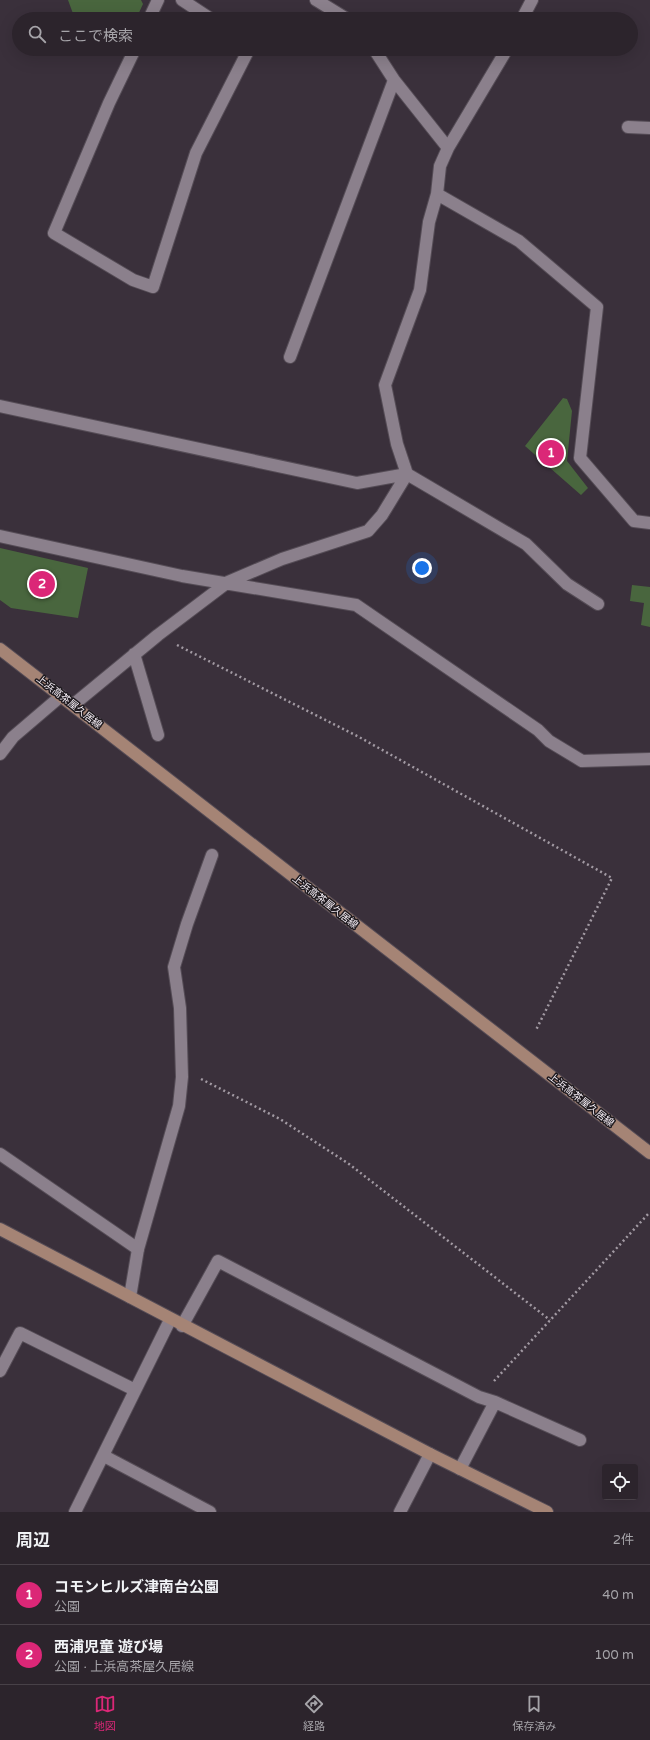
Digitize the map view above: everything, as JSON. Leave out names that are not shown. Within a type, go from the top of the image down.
[{"type":"main road","name":"上浜高茶屋久居線","points":[[0,649],[650,1153]]},
{"type":"main road","points":[[0,1229],[130,1297],[170,1320],[430,1454],[547,1512]]},
{"type":"street","points":[[152,12],[158,0]]},
{"type":"street","points":[[182,0],[200,12]]},
{"type":"street","points":[[316,0],[336,12]]},
{"type":"street","points":[[526,12],[532,0]]},
{"type":"street","points":[[132,56],[109,103],[54,233],[133,280],[153,287],[196,153],[245,56]]},
{"type":"street","points":[[379,56],[394,80],[448,148]]},
{"type":"street","points":[[503,56],[448,148],[440,166],[437,194],[429,222],[420,290],[385,385],[397,444],[407,474],[526,544],[567,584],[598,604]]},
{"type":"street","points":[[290,357],[394,80]]},
{"type":"street","points":[[628,127],[650,128]]},
{"type":"street","points":[[437,194],[519,241],[598,307],[580,458],[634,521],[650,523]]},
{"type":"street","points":[[0,406],[357,484],[407,474]]},
{"type":"street","points":[[73,705],[134,654],[228,582],[282,559],[368,531],[382,515],[407,474]]},
{"type":"street","points":[[0,536],[182,576],[228,582],[356,605],[538,730],[549,741],[582,761],[650,759]]},
{"type":"street","points":[[134,654],[158,735]]},
{"type":"street","points":[[0,754],[13,737],[62,696]]},
{"type":"street","points":[[130,1297],[138,1249],[179,1106],[182,1077],[180,1008],[174,967],[187,924],[212,855]]},
{"type":"street","points":[[0,1154],[138,1249]]},
{"type":"street","points":[[182,1326],[213,1259],[479,1397],[495,1402],[580,1440]]},
{"type":"street","points":[[75,1512],[170,1320]]},
{"type":"street","points":[[0,1371],[20,1333],[135,1390]]},
{"type":"street","points":[[460,1469],[495,1402]]},
{"type":"street","points":[[400,1512],[430,1454]]},
{"type":"street","points":[[104,1456],[210,1512]]},
{"type":"path","points":[[158,635],[358,737],[612,878],[536,1030]]},
{"type":"path","points":[[182,1077],[200,1078],[280,1119],[349,1164],[550,1320]]},
{"type":"path","points":[[479,1397],[650,1212]]},
{"type":"green space","points":[[68,0],[141,0],[143,4],[139,12],[72,12]]},
{"type":"green space","points":[[563,398],[567,399],[572,411],[567,461],[588,488],[581,495],[525,446]]},
{"type":"green space","points":[[0,548],[88,568],[78,618],[11,608],[0,600]]},
{"type":"green space","points":[[632,585],[650,587],[650,627],[641,625],[644,603],[630,601]]},
{"type":"place","name":"コモンヒルズ津南台公園","points":[[551,453]]},
{"type":"place","name":"西浦児童 遊び場","points":[[42,584]]}]
